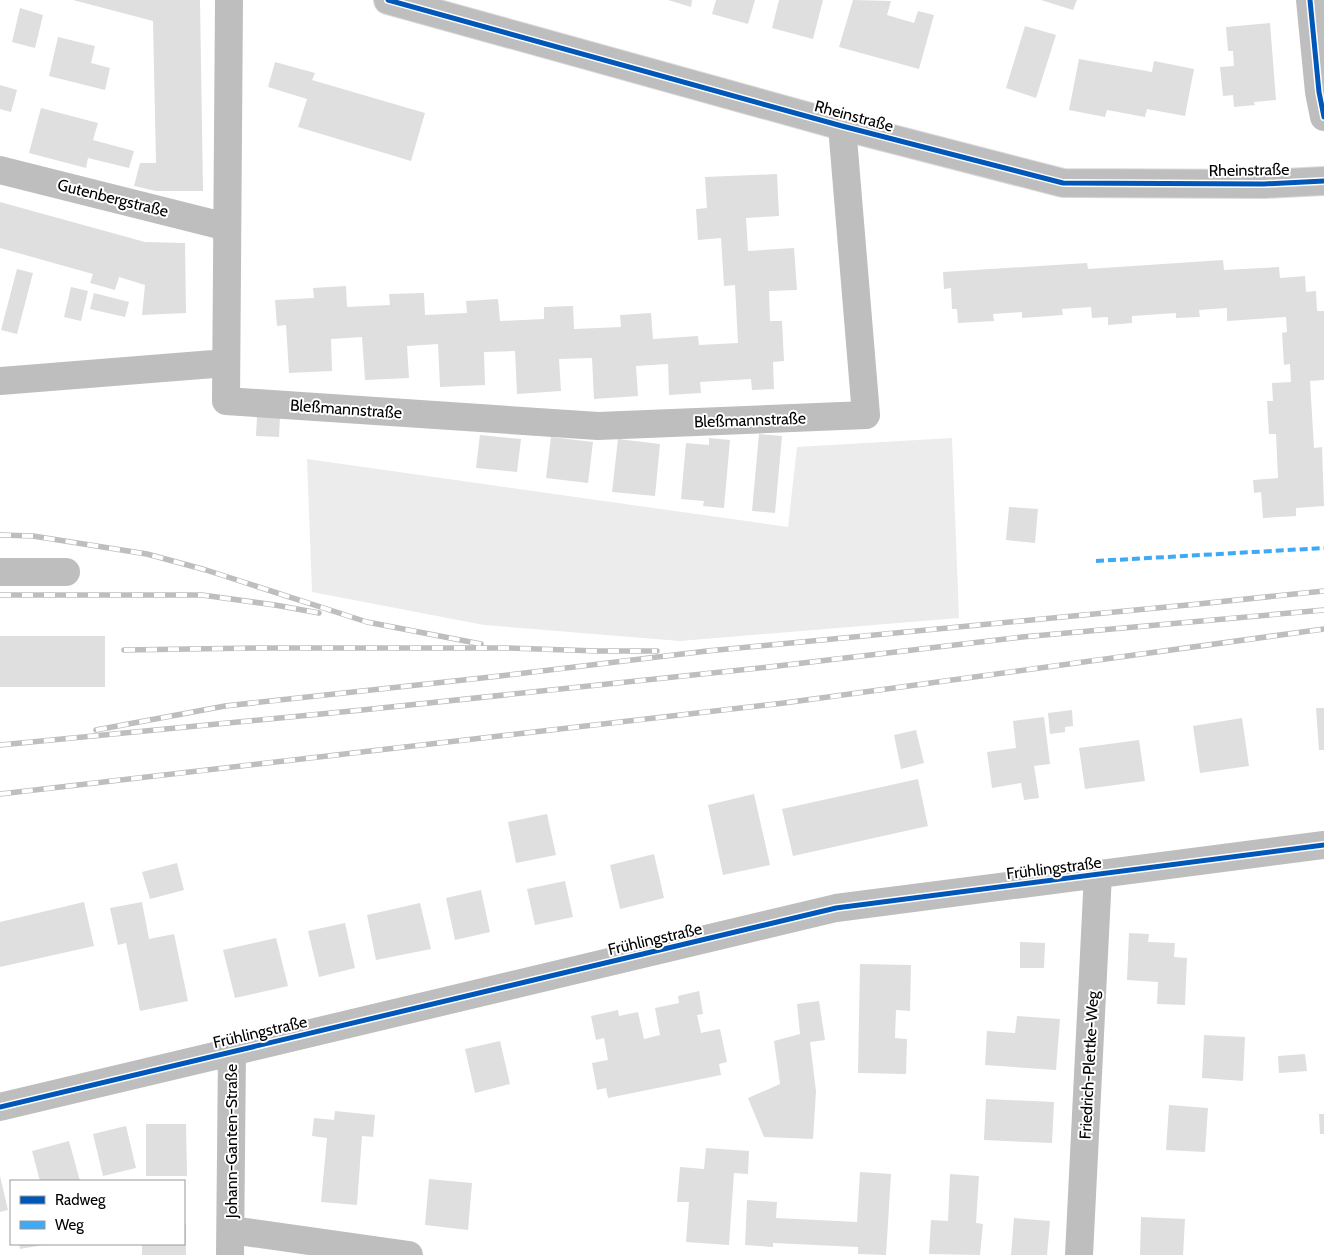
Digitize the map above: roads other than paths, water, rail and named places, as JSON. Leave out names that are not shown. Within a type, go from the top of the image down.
[{"type":"street","name":"Bleßmannstraße","points":[[228,0],[226,401],[598,426],[866,416]]},
{"type":"street","name":"Rheinstraße","points":[[388,0],[842,126],[1063,183],[1264,184],[1324,181]]},
{"type":"street","points":[[1310,0],[1319,92],[1324,117]]},
{"type":"street","name":"Rheinstraße","points":[[842,126],[866,416]]},
{"type":"street","name":"Gutenbergstraße","points":[[0,170],[227,227]]},
{"type":"street","points":[[0,381],[226,364]]},
{"type":"street","points":[[0,572],[66,572]]},
{"type":"street","name":"Frühlingstraße","points":[[0,1107],[836,908],[1324,845]]},
{"type":"street","name":"Friedrich-Plettke-Weg","points":[[1079,1255],[1098,874]]},
{"type":"street","name":"Johann-Ganten-Straße","points":[[230,1243],[232,1052]]},
{"type":"street","points":[[230,1243],[409,1255]]},
{"type":"railway","points":[[0,535],[33,536],[147,554],[206,570],[367,622],[481,644]]},
{"type":"railway","points":[[96,730],[225,706],[707,651],[1324,591]]},
{"type":"railway","points":[[0,595],[202,595],[319,613]]},
{"type":"railway","points":[[0,745],[362,710],[769,667],[1022,637],[1324,610]]},
{"type":"railway","points":[[0,794],[784,703],[1324,629]]},
{"type":"railway","points":[[124,650],[505,648],[657,651]]}]
